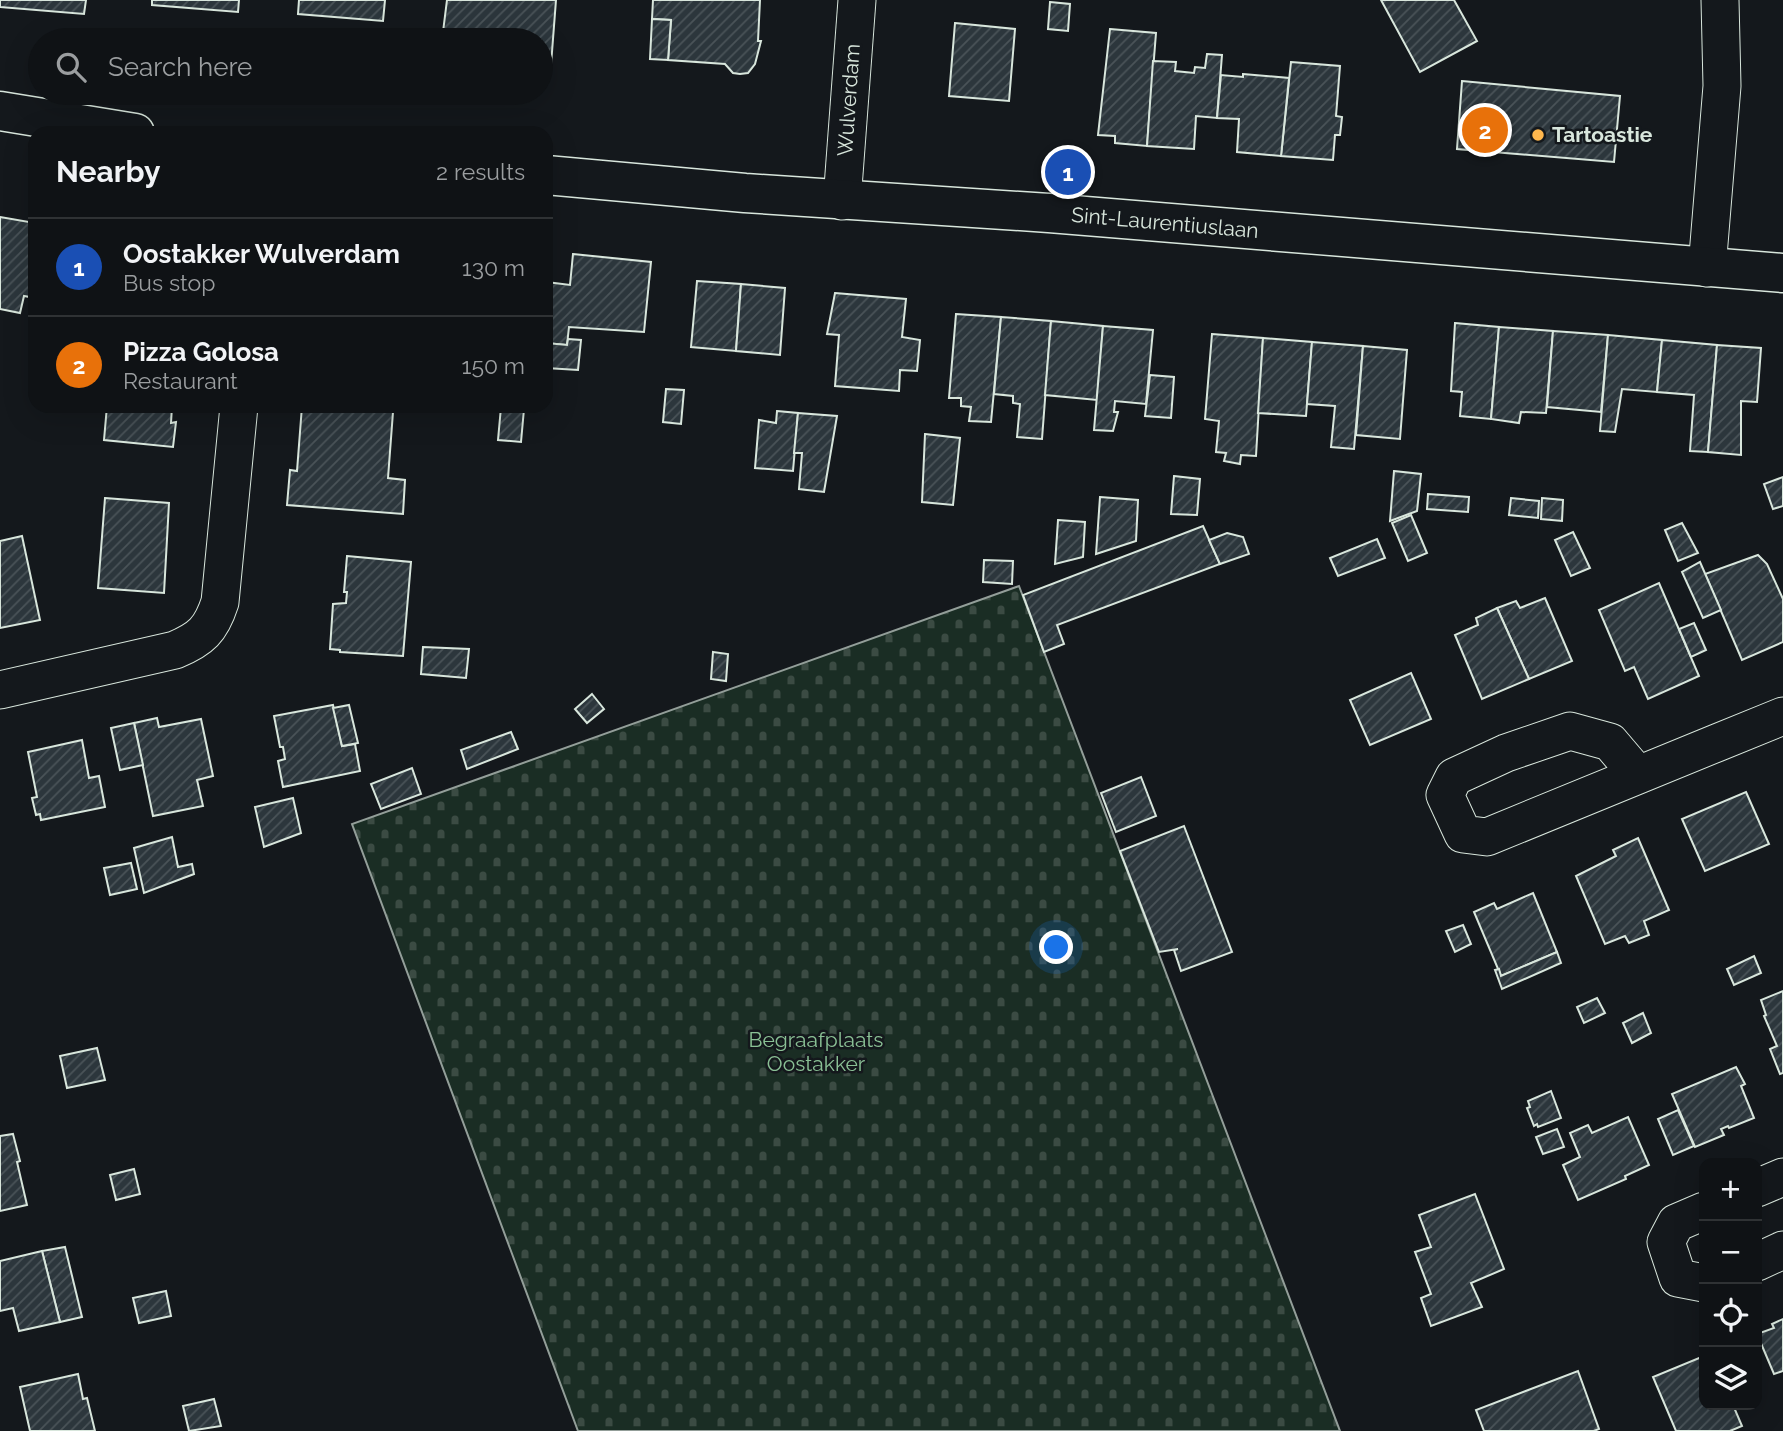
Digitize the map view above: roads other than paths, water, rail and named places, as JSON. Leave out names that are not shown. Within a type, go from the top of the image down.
[{"type":"street","name":"Wulverdam","points":[[842,201],[857,0]]},
{"type":"street","points":[[1707,268],[1722,86],[1720,0]]},
{"type":"street","points":[[0,111],[92,126]]},
{"type":"street","name":"Sint-Laurentiuslaan","points":[[553,176],[842,201],[1062,214],[1783,273]]},
{"type":"street","points":[[0,690],[175,650],[198,640],[214,620],[220,602],[238,413]]},
{"type":"street","points":[[1637,775],[1783,716]]},
{"type":"street","points":[[1762,1186],[1783,1177]]},
{"type":"street","points":[[1699,1213],[1676,1223],[1666,1242],[1678,1278],[1699,1282]]},
{"type":"street","points":[[1762,1260],[1783,1250]]},
{"type":"place","name":"Pizza Golosa","points":[[1485,130]]},
{"type":"place","name":"Tartoastie","points":[[1538,135]]},
{"type":"place","name":"Oostakker Wulverdam","points":[[1068,172]]},
{"type":"park label","name":"Begraafplaats Oostakker","points":[[816,1052]]}]
